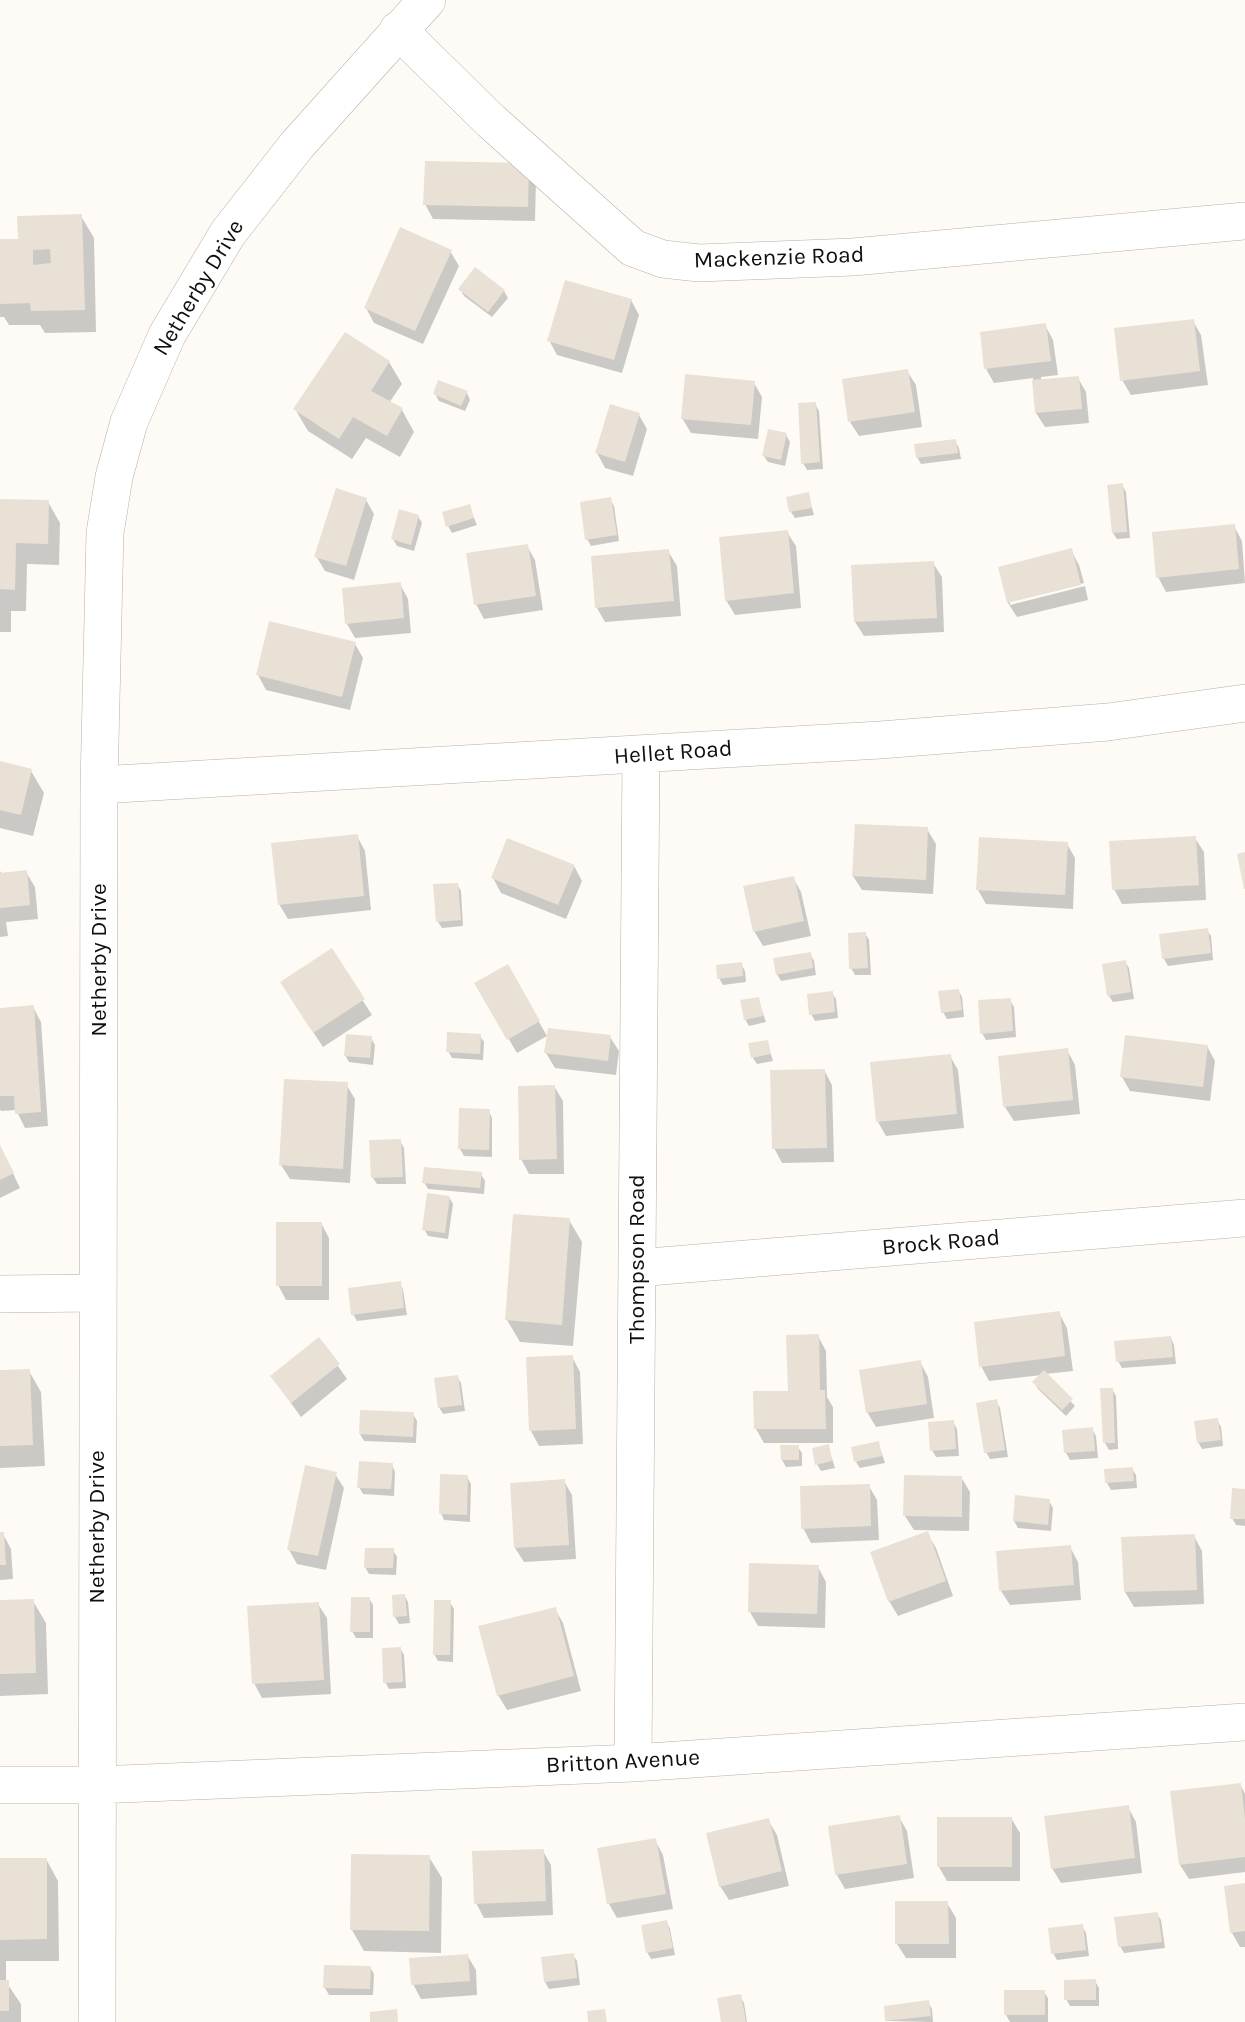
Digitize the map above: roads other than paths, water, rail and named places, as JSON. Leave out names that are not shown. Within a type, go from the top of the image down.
[{"type":"street","name":"Netherby Drive","points":[[97,2022],[99,785],[105,533],[114,477],[129,422],[167,335],[228,233],[297,145],[427,0]]},
{"type":"street","name":"Mackenzie Road","points":[[398,30],[491,121],[633,248],[663,259],[699,263],[853,257],[1245,221]]},
{"type":"street","name":"Hellet Road","points":[[99,785],[641,755],[1108,722],[1245,704]]},
{"type":"street","name":"Thompson Road","points":[[633,1763],[641,755]]},
{"type":"street","name":"Brock Road","points":[[637,1268],[1245,1218]]},
{"type":"street","points":[[0,1294],[98,1293]]},
{"type":"street","name":"Britton Avenue","points":[[0,1785],[97,1785],[633,1763],[1245,1722]]}]
